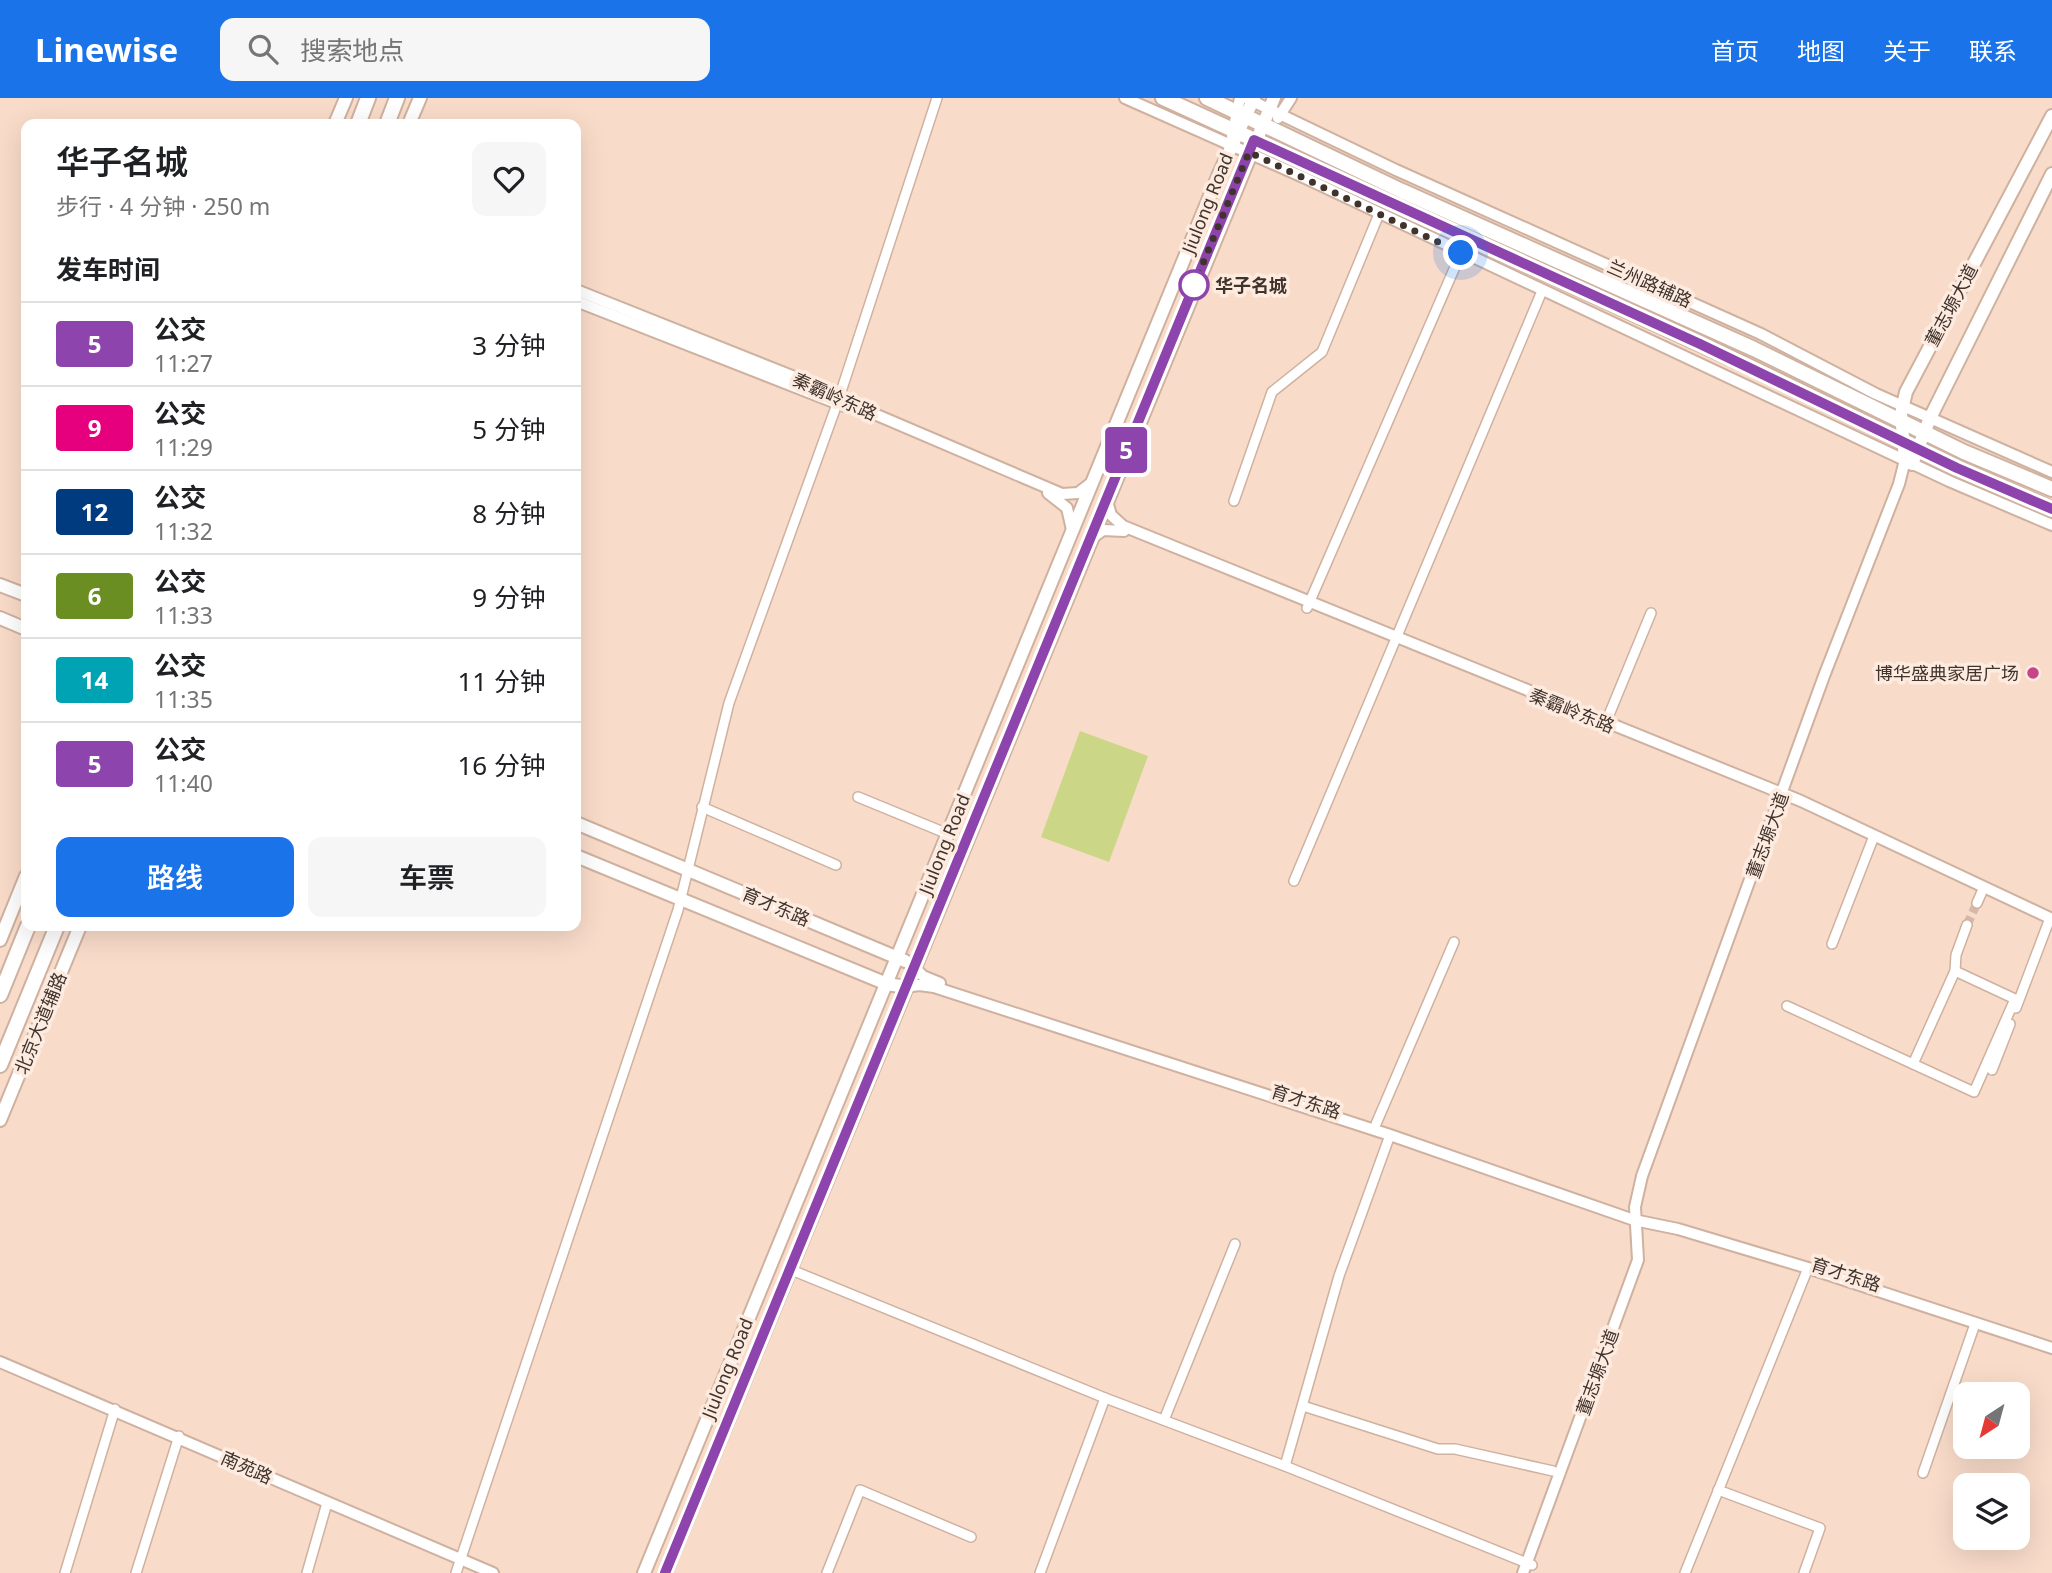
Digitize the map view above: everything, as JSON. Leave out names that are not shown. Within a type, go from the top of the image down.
[{"type":"main road","points":[[337,119],[346,98]]},
{"type":"main road","points":[[360,119],[368,98]]},
{"type":"main road","points":[[389,119],[397,98]]},
{"type":"main road","points":[[411,119],[420,98]]},
{"type":"main road","points":[[1163,98],[1254,145],[1700,344],[1911,446],[2052,509]]},
{"type":"main road","points":[[1207,98],[1246,104],[1266,126],[1754,349],[1902,423],[2052,489]]},
{"type":"main road","name":"Jiulong Road","points":[[664,1573],[1108,494],[1254,145],[1266,126],[1271,103]]},
{"type":"main road","name":"Jiulong Road","points":[[644,1573],[1246,104]]},
{"type":"main road","name":"董志塬大道","points":[[1909,462],[1911,446],[1902,423],[1902,405],[1925,353],[2052,116]]},
{"type":"main road","name":"董志塬大道","points":[[1911,446],[1924,433],[2052,174]]},
{"type":"main road","points":[[0,584],[21,593]]},
{"type":"main road","points":[[0,618],[21,627]]},
{"type":"main road","name":"育才东路","points":[[581,825],[897,957],[914,967]]},
{"type":"main road","name":"育才东路","points":[[581,858],[887,984],[906,987]]},
{"type":"main road","points":[[0,940],[21,888]]},
{"type":"main road","points":[[0,995],[26,931]]},
{"type":"main road","points":[[0,1065],[55,931]]},
{"type":"main road","name":"北京大道辅路","points":[[0,1120],[78,931]]},
{"type":"street","points":[[459,1565],[680,898],[729,703],[838,401],[937,98]]},
{"type":"street","points":[[1125,98],[1234,135]]},
{"type":"street","points":[[1266,126],[1281,115],[1291,98]]},
{"type":"street","name":"兰州路辅路","points":[[1246,104],[1271,103],[1281,115],[1396,170],[1761,334],[1902,405],[2052,472]]},
{"type":"street","points":[[1254,145],[1380,214],[1461,253],[1909,462],[2052,525]]},
{"type":"street","points":[[1234,501],[1272,392],[1322,352],[1380,214]]},
{"type":"street","points":[[1308,606],[1461,253]]},
{"type":"street","points":[[1294,881],[1542,291]]},
{"type":"street","name":"秦霸岭东路","points":[[581,292],[822,388],[838,401],[1051,495],[1067,508],[1072,532]]},
{"type":"street","name":"秦霸岭东路","points":[[581,303],[838,401],[1062,494],[1078,493],[1092,483]]},
{"type":"street","name":"董志塬大道","points":[[1528,1568],[1633,1273],[1639,1248],[1642,1176],[1909,462]]},
{"type":"street","name":"秦霸岭东路","points":[[1108,494],[1111,515],[1123,526],[1308,606]]},
{"type":"street","name":"秦霸岭东路","points":[[1089,541],[1104,530],[1121,530],[1784,797],[2051,921]]},
{"type":"street","points":[[1605,725],[1651,613]]},
{"type":"street","points":[[859,797],[948,834]]},
{"type":"street","points":[[702,807],[836,865]]},
{"type":"street","points":[[1832,944],[1874,838]]},
{"type":"street","points":[[1977,903],[1983,889]]},
{"type":"street","points":[[1992,1070],[2051,921]]},
{"type":"street","points":[[1913,1065],[1955,971],[1956,955],[1967,925]]},
{"type":"street","points":[[1376,1124],[1454,942]]},
{"type":"street","name":"育才东路","points":[[914,967],[936,982],[1376,1124],[1639,1218],[1810,1262],[2052,1342]]},
{"type":"street","points":[[1787,1006],[1974,1092],[2015,999],[1955,971]]},
{"type":"street","name":"育才东路","points":[[906,987],[934,987],[1639,1218],[1808,1268],[2052,1348]]},
{"type":"street","points":[[1285,1466],[1339,1276],[1390,1135]]},
{"type":"street","points":[[1164,1420],[1235,1244]]},
{"type":"street","points":[[1685,1573],[1808,1268]]},
{"type":"street","points":[[789,1269],[1105,1398],[1285,1466],[1528,1568]]},
{"type":"street","points":[[1923,1473],[1975,1324]]},
{"type":"street","name":"南苑路","points":[[0,1364],[178,1438],[482,1573]]},
{"type":"street","points":[[1040,1573],[1105,1398]]},
{"type":"street","points":[[1303,1406],[1438,1449],[1455,1449],[1553,1471]]},
{"type":"street","points":[[65,1573],[114,1411]]},
{"type":"street","points":[[136,1573],[178,1438]]},
{"type":"street","points":[[827,1573],[860,1490],[971,1536]]},
{"type":"street","points":[[1718,1490],[1819,1528],[1804,1573]]},
{"type":"street","points":[[307,1573],[326,1505]]},
{"type":"street","name":"南苑路","points":[[459,1565],[493,1573]]},
{"type":"green space","points":[[1080,731],[1148,756],[1109,862],[1041,837]]},
{"type":"tunnel","points":[[1967,925],[1977,903]]},
{"type":"bus line","name":"5","points":[[665,1573],[1254,140],[1700,344],[1957,468],[2052,509]]},
{"type":"place","name":"华子名城","points":[[1194,285]]},
{"type":"place","name":"博华盛典家居广场","points":[[2033,673]]},
{"type":"route","points":[[1194,285],[1249,152],[1461,253]]}]
